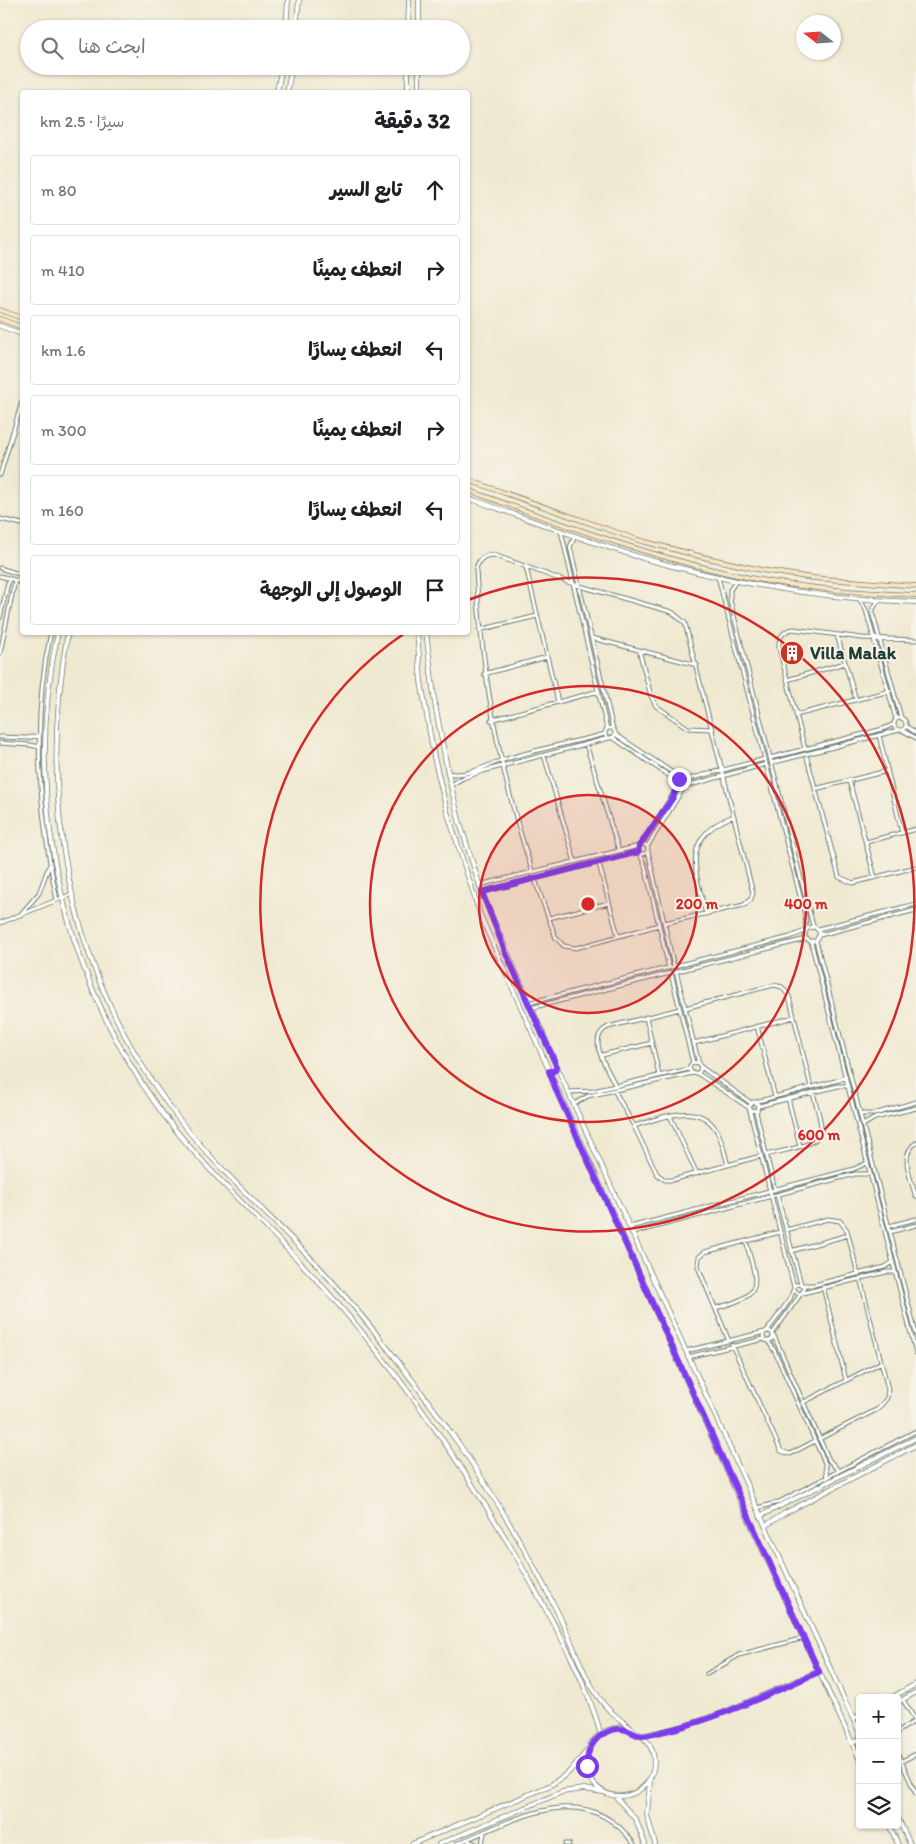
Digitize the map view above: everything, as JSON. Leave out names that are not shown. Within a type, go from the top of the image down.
[{"type":"main road","points":[[0,310],[20,317]]},
{"type":"main road","points":[[0,319],[20,326]]},
{"type":"main road","points":[[470,481],[638,540],[702,557],[761,570],[813,578],[916,586]]},
{"type":"main road","points":[[470,491],[659,556],[751,578],[861,593],[916,595]]},
{"type":"main road","points":[[570,534],[572,527]]},
{"type":"street","points":[[287,20],[288,0]]},
{"type":"street","points":[[297,20],[299,0]]},
{"type":"street","points":[[408,20],[409,0]]},
{"type":"street","points":[[419,0],[419,20]]},
{"type":"street","points":[[278,90],[281,75]]},
{"type":"street","points":[[287,90],[290,75]]},
{"type":"street","points":[[408,75],[408,90]]},
{"type":"street","points":[[419,75],[419,90]]},
{"type":"street","points":[[0,326],[20,333]]},
{"type":"street","points":[[0,475],[20,409]]},
{"type":"street","points":[[470,499],[650,560],[718,577],[781,590],[860,600],[916,602]]},
{"type":"street","points":[[0,519],[20,524]]},
{"type":"street","points":[[561,531],[599,691],[607,729],[605,734]]},
{"type":"street","points":[[482,892],[598,860],[639,853],[644,854],[685,787],[684,779],[615,734],[570,548],[575,536]]},
{"type":"street","points":[[494,555],[526,568],[680,616],[688,628],[753,896],[744,905],[661,923],[576,948],[568,948],[558,941],[532,873],[501,766],[484,674],[479,630],[476,571],[480,560],[485,556],[494,555]]},
{"type":"street","points":[[0,568],[20,574]]},
{"type":"street","points":[[526,568],[558,702]]},
{"type":"street","points":[[0,576],[20,581]]},
{"type":"street","points":[[718,577],[780,818],[806,930],[806,939]]},
{"type":"street","points":[[0,618],[9,578]]},
{"type":"street","points":[[0,653],[15,580]]},
{"type":"street","points":[[736,581],[730,590],[730,600],[813,926],[818,929],[820,935]]},
{"type":"street","points":[[860,600],[866,610],[899,719]]},
{"type":"street","points":[[878,601],[873,612],[899,719]]},
{"type":"street","points":[[479,630],[537,616]]},
{"type":"street","points":[[916,641],[837,635],[793,629],[785,632],[780,639],[779,648],[837,874],[849,883],[916,867]]},
{"type":"street","points":[[50,635],[43,679],[40,735],[41,805],[49,863],[57,900]]},
{"type":"street","points":[[58,635],[48,697],[46,771],[48,815],[63,897],[71,927],[98,1001],[122,1050],[148,1094],[206,1166],[295,1255],[351,1319],[430,1419],[468,1474],[497,1522],[563,1641],[587,1691],[600,1735]]},
{"type":"street","points":[[68,635],[57,708],[55,766],[59,828],[80,924],[96,971],[115,1014],[136,1055],[168,1105],[218,1165],[325,1274],[402,1366],[483,1481],[545,1589],[604,1704],[640,1735],[653,1754],[653,1768],[646,1806],[655,1844]]},
{"type":"street","points":[[417,635],[421,681],[434,757],[447,811],[474,900],[556,1090],[856,1752]]},
{"type":"street","points":[[426,635],[431,681],[444,755],[479,885],[528,1003],[756,1508],[856,1723]]},
{"type":"street","points":[[837,635],[856,700]]},
{"type":"street","points":[[592,638],[697,665]]},
{"type":"street","points":[[639,650],[651,696],[656,706],[688,728],[713,729]]},
{"type":"street","points":[[484,674],[547,657]]},
{"type":"street","points":[[787,680],[845,663]]},
{"type":"street","points":[[492,720],[599,691]]},
{"type":"street","points":[[796,715],[890,691]]},
{"type":"street","points":[[753,710],[758,709]]},
{"type":"street","points":[[677,782],[722,770],[771,761],[883,729],[894,724],[899,719]]},
{"type":"street","points":[[899,719],[905,720],[906,726],[916,733]]},
{"type":"street","points":[[894,724],[900,730],[916,738]]},
{"type":"street","points":[[806,751],[900,730],[906,726]]},
{"type":"street","points":[[607,729],[613,729]]},
{"type":"street","points":[[448,773],[457,774],[474,771],[500,761],[605,734],[677,782]]},
{"type":"street","points":[[451,785],[463,778],[501,766],[611,738],[615,734]]},
{"type":"street","points":[[0,737],[31,738],[40,735]]},
{"type":"street","points":[[430,738],[436,740],[440,735]]},
{"type":"street","points":[[879,735],[902,832]]},
{"type":"street","points":[[30,744],[31,738]]},
{"type":"street","points":[[0,743],[30,744],[40,747]]},
{"type":"street","points":[[586,743],[619,851]]},
{"type":"street","points":[[434,757],[438,754],[444,755]]},
{"type":"street","points":[[544,755],[575,862]]},
{"type":"street","points":[[652,764],[656,760]]},
{"type":"street","points":[[677,788],[724,776],[766,762]]},
{"type":"street","points":[[815,789],[887,771]]},
{"type":"street","points":[[849,780],[875,878]]},
{"type":"street","points":[[674,967],[639,853],[641,845],[677,788],[677,782]]},
{"type":"street","points":[[706,914],[694,866],[694,855],[712,828],[734,816]]},
{"type":"street","points":[[780,818],[784,817]]},
{"type":"street","points":[[866,842],[916,829]]},
{"type":"street","points":[[479,885],[641,845],[648,849]]},
{"type":"street","points":[[648,849],[670,968]]},
{"type":"street","points":[[598,860],[618,936]]},
{"type":"street","points":[[18,916],[39,893],[49,863]]},
{"type":"street","points":[[0,923],[72,894]]},
{"type":"street","points":[[549,918],[609,903]]},
{"type":"street","points":[[818,929],[916,904]]},
{"type":"street","points":[[910,906],[911,912]]},
{"type":"street","points":[[531,1008],[806,939],[811,942],[816,941],[820,935],[916,910]]},
{"type":"street","points":[[71,927],[80,924]]},
{"type":"street","points":[[528,1003],[746,948],[806,930],[813,926]]},
{"type":"street","points":[[816,941],[916,1334]]},
{"type":"street","points":[[811,942],[916,1353]]},
{"type":"street","points":[[746,948],[747,953]]},
{"type":"street","points":[[676,972],[689,1032],[693,1063],[689,1069]]},
{"type":"street","points":[[574,1104],[588,1096],[695,1073],[700,1065],[694,1043],[680,1009],[671,973]]},
{"type":"street","points":[[612,983],[614,988]]},
{"type":"street","points":[[685,1008],[778,985],[788,992],[811,1088]]},
{"type":"street","points":[[615,1085],[597,1039],[604,1029],[680,1009]]},
{"type":"street","points":[[646,1017],[659,1074]]},
{"type":"street","points":[[694,1043],[794,1017]]},
{"type":"street","points":[[757,1026],[775,1097]]},
{"type":"street","points":[[833,1028],[838,1027]]},
{"type":"street","points":[[602,1055],[652,1043]]},
{"type":"street","points":[[693,1063],[700,1065],[758,1106]]},
{"type":"street","points":[[549,1071],[554,1071],[557,1067]]},
{"type":"street","points":[[569,1092],[588,1092],[659,1074],[689,1069],[756,1112]]},
{"type":"street","points":[[802,1294],[794,1288],[749,1109],[753,1102],[811,1088],[846,1077]]},
{"type":"street","points":[[643,1079],[644,1084]]},
{"type":"street","points":[[556,1090],[560,1086],[565,1085]]},
{"type":"street","points":[[758,1106],[812,1092],[848,1086]]},
{"type":"street","points":[[614,1090],[659,1177],[668,1181],[761,1156]]},
{"type":"street","points":[[766,1155],[815,1141],[820,1134],[812,1092]]},
{"type":"street","points":[[788,1098],[800,1146]]},
{"type":"street","points":[[860,1114],[874,1114],[916,1103]]},
{"type":"street","points":[[758,1106],[756,1112],[776,1190]]},
{"type":"street","points":[[863,1126],[875,1118],[916,1108]]},
{"type":"street","points":[[634,1126],[682,1112],[693,1113],[710,1123],[718,1133],[728,1165]]},
{"type":"street","points":[[670,1116],[697,1174]]},
{"type":"street","points":[[916,1143],[909,1148],[906,1157],[915,1186],[916,1197]]},
{"type":"street","points":[[630,1228],[854,1169],[872,1158]]},
{"type":"street","points":[[632,1233],[855,1174],[870,1174]]},
{"type":"street","points":[[812,1180],[813,1186]]},
{"type":"street","points":[[688,1357],[732,1345],[766,1340],[773,1335],[802,1294],[802,1284],[791,1251],[777,1195]]},
{"type":"street","points":[[715,1206],[717,1211]]},
{"type":"street","points":[[684,1214],[685,1219]]},
{"type":"street","points":[[786,1230],[832,1218],[843,1223],[858,1274]]},
{"type":"street","points":[[889,1226],[916,1219]]},
{"type":"street","points":[[885,1233],[916,1225]]},
{"type":"street","points":[[730,1340],[698,1267],[699,1256],[705,1252],[780,1232]]},
{"type":"street","points":[[791,1251],[848,1235]]},
{"type":"street","points":[[716,1308],[742,1301],[753,1290],[755,1278],[746,1241]]},
{"type":"street","points":[[827,1478],[826,1466],[766,1340],[766,1331],[794,1288],[802,1284],[814,1285],[885,1267],[893,1262]]},
{"type":"street","points":[[802,1294],[860,1278],[895,1272]]},
{"type":"street","points":[[819,1439],[878,1409],[885,1402],[888,1389],[860,1278]]},
{"type":"street","points":[[823,1287],[846,1380]]},
{"type":"street","points":[[686,1351],[766,1331],[773,1335],[819,1439],[831,1463],[839,1471]]},
{"type":"street","points":[[732,1345],[781,1451],[790,1454],[815,1441]]},
{"type":"street","points":[[802,1403],[880,1363]]},
{"type":"street","points":[[702,1413],[708,1413],[712,1409]]},
{"type":"street","points":[[710,1431],[714,1427],[720,1427]]},
{"type":"street","points":[[756,1508],[779,1502],[916,1431]]},
{"type":"street","points":[[760,1516],[916,1438]]},
{"type":"street","points":[[765,1526],[785,1513],[916,1445]]},
{"type":"street","points":[[795,1618],[802,1618],[805,1613]]},
{"type":"street","points":[[707,1674],[738,1655],[804,1638],[808,1632],[814,1633]]},
{"type":"street","points":[[412,1844],[551,1785],[569,1772],[600,1735],[617,1729],[640,1735],[684,1726],[724,1712],[819,1672]]},
{"type":"street","points":[[898,1694],[916,1684]]},
{"type":"street","points":[[901,1730],[916,1721],[903,1700],[916,1692]]},
{"type":"street","points":[[852,1743],[856,1741]]},
{"type":"street","points":[[592,1745],[587,1757],[589,1775],[596,1786],[607,1793]]},
{"type":"street","points":[[916,1754],[902,1761],[916,1794]]},
{"type":"street","points":[[615,1796],[636,1792],[651,1776]]},
{"type":"street","points":[[439,1844],[569,1790],[584,1789],[615,1796],[632,1814],[645,1842],[653,1838]]},
{"type":"street","points":[[456,1844],[537,1811],[571,1806],[590,1811],[610,1820],[634,1844]]},
{"type":"street","points":[[901,1824],[910,1844]]},
{"type":"street","points":[[892,1829],[898,1844]]},
{"type":"street","points":[[482,1844],[484,1833]]},
{"type":"street","points":[[466,1840],[476,1844]]},
{"type":"place","name":"Villa Malak","points":[[792,653]]},
{"type":"route","points":[[587,1766],[587,1757],[592,1745],[600,1735],[608,1731],[626,1729],[641,1736],[695,1723],[819,1672],[556,1090],[549,1071],[554,1071],[557,1067],[505,951],[482,892],[598,860],[638,852],[639,846],[673,797],[677,788],[676,783],[679,779]]}]
